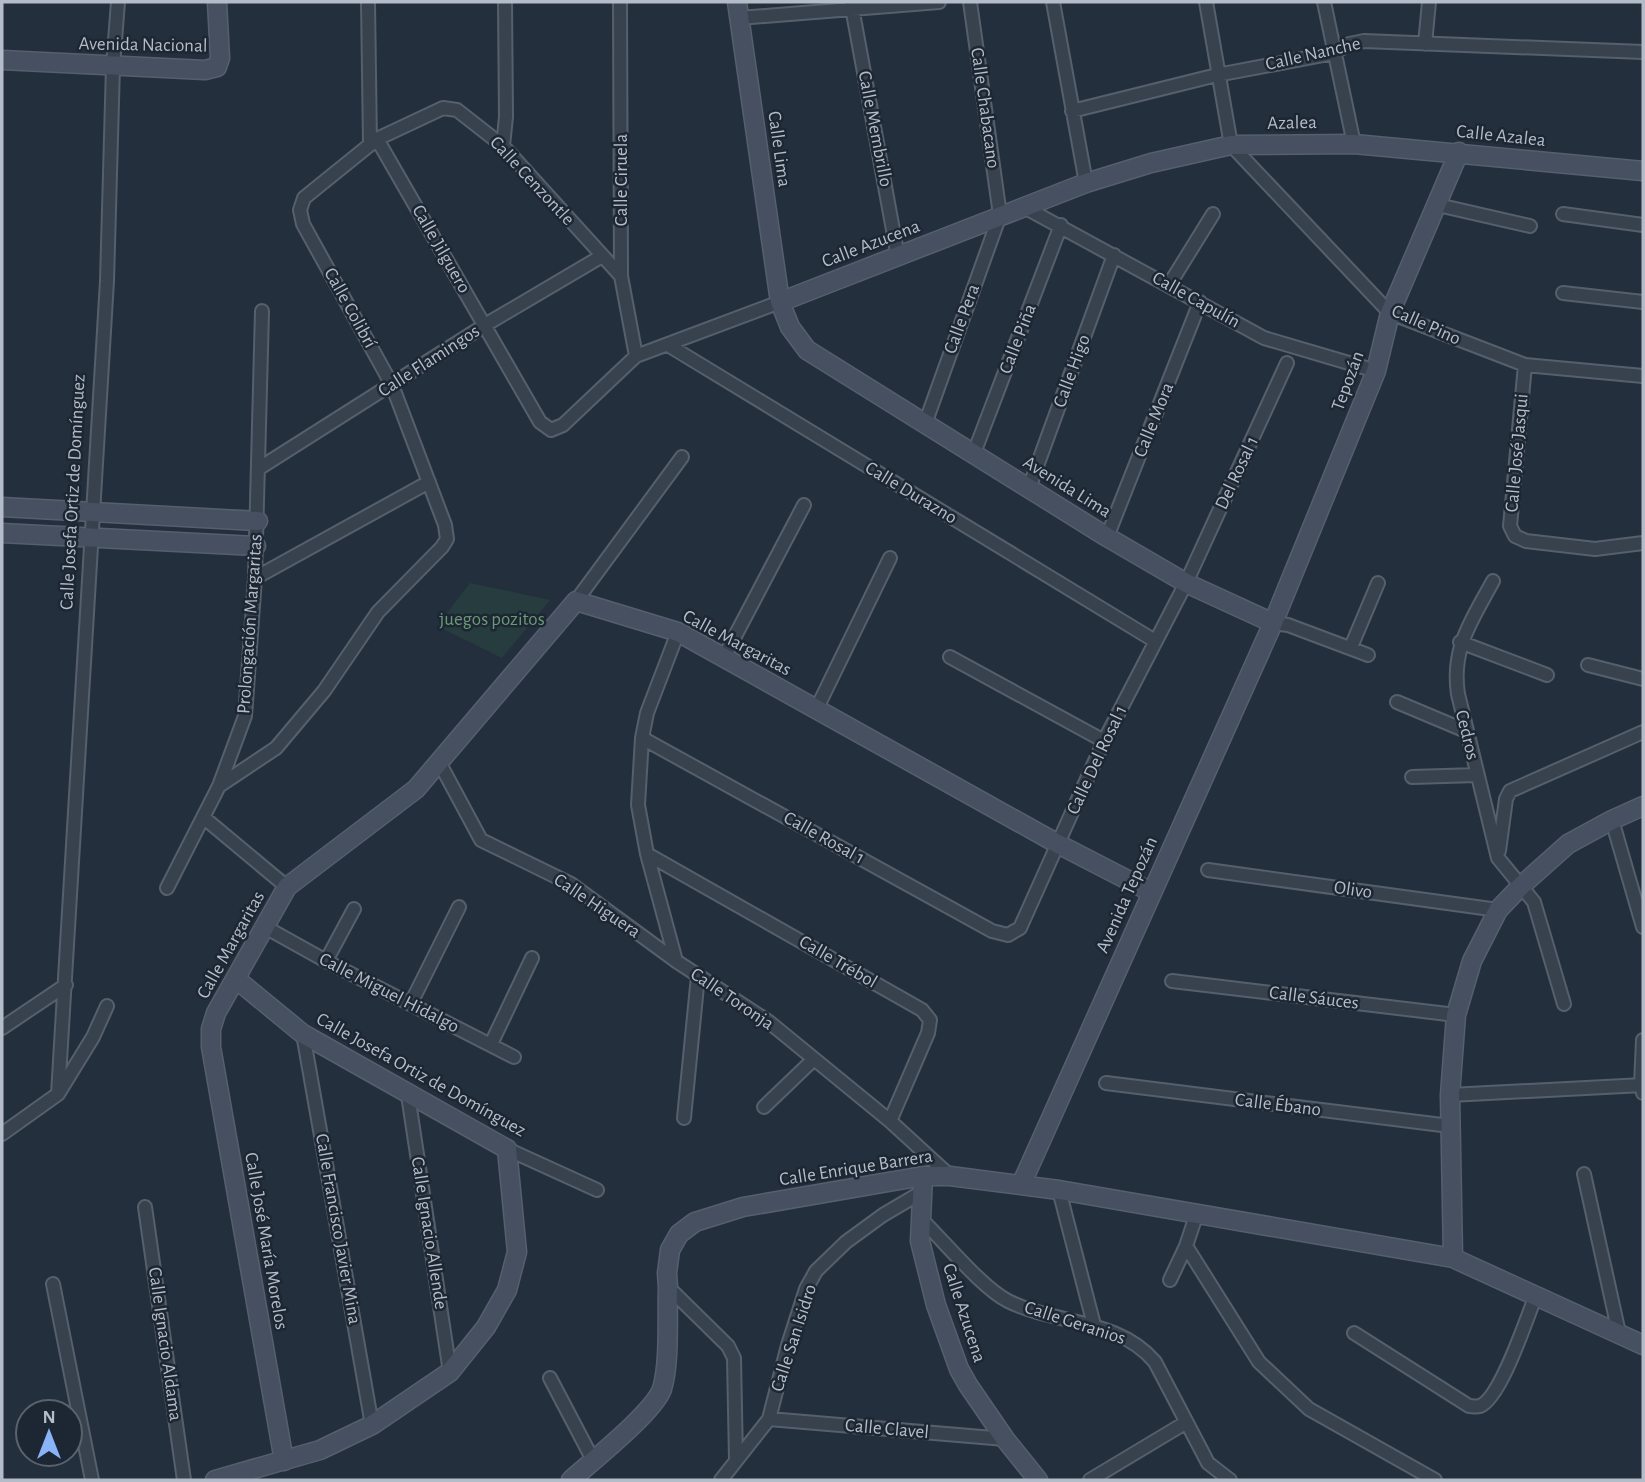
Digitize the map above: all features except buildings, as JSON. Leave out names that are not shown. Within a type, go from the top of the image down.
[{"type":"street","name":"Calle Josefa Ortiz de Domínguez","points":[[58,1094],[107,281],[113,66],[118,2]]},
{"type":"street","name":"Avenida Nacional","points":[[2,61],[205,70],[217,68],[220,58],[217,2]]},
{"type":"street","name":"Calle Jilguero","points":[[368,2],[373,142],[485,325],[540,422],[551,430]]},
{"type":"street","points":[[503,146],[506,117],[505,2]]},
{"type":"street","name":"Calle Ciruela","points":[[620,2],[621,276],[636,356]]},
{"type":"street","points":[[738,10],[939,2]]},
{"type":"street","name":"Calle Chabacano","points":[[970,2],[1000,215]]},
{"type":"street","points":[[1053,2],[1086,183]]},
{"type":"street","points":[[1206,2],[1231,145]]},
{"type":"street","points":[[1324,2],[1354,144]]},
{"type":"street","points":[[1425,44],[1429,2]]},
{"type":"street","name":"Calle Membrillo","points":[[852,6],[898,257]]},
{"type":"street","name":"Calle Lima","points":[[738,10],[780,302]]},
{"type":"street","name":"Calle Nanche","points":[[1072,111],[1217,75],[1334,53],[1349,44],[1364,41],[1643,52]]},
{"type":"street","name":"Calle Cenzontle","points":[[300,210],[304,198],[373,142],[443,108],[451,107],[503,146],[621,276]]},
{"type":"street","name":"Azalea","points":[[1231,145],[1354,144]]},
{"type":"street","name":"Calle Azalea","points":[[1354,144],[1643,171]]},
{"type":"street","name":"Calle Azucena","points":[[551,430],[563,425],[636,356],[1086,183],[1151,163],[1231,145]]},
{"type":"street","name":"Calle Pino","points":[[1231,145],[1390,313],[1525,365],[1643,376]]},
{"type":"street","name":"Tepozán","points":[[1273,623],[1376,371],[1390,313],[1459,152]]},
{"type":"street","points":[[1438,205],[1530,226]]},
{"type":"street","name":"Calle Capulín","points":[[1024,207],[1264,338],[1376,371]]},
{"type":"street","name":"Calle Colibrí","points":[[219,786],[276,748],[324,691],[378,612],[447,539],[445,525],[392,385],[303,224],[300,210]]},
{"type":"street","points":[[1169,285],[1213,214]]},
{"type":"street","points":[[1563,214],[1643,225]]},
{"type":"street","name":"Calle Pera","points":[[925,424],[1000,215]]},
{"type":"street","name":"Calle Piña","points":[[974,453],[1061,225]]},
{"type":"street","name":"Calle Higo","points":[[1029,488],[1114,255]]},
{"type":"street","name":"Calle Flamingos","points":[[258,469],[485,325],[601,256]]},
{"type":"street","points":[[1563,293],[1643,302]]},
{"type":"street","name":"Avenida Lima","points":[[780,302],[790,327],[807,350],[1107,537],[1186,583],[1273,623],[1288,625],[1368,654]]},
{"type":"street","name":"Calle Mora","points":[[1107,537],[1200,302]]},
{"type":"street","name":"Prolongación Margaritas","points":[[167,888],[219,786],[245,716],[258,521],[262,311]]},
{"type":"street","name":"Calle Durazno","points":[[668,345],[1155,642]]},
{"type":"street","name":"Del Rosal 1","points":[[1186,583],[1287,363]]},
{"type":"street","name":"Calle José Jasqui","points":[[1525,365],[1510,526],[1515,536],[1526,541],[1595,550],[1643,544]]},
{"type":"street","points":[[576,601],[682,457]]},
{"type":"street","points":[[255,578],[429,481]]},
{"type":"street","points":[[724,657],[804,505]]},
{"type":"street","points":[[2,507],[258,521]]},
{"type":"street","points":[[2,533],[256,546]]},
{"type":"street","points":[[816,710],[891,558]]},
{"type":"street","name":"Cedros","points":[[1493,581],[1460,642],[1455,674],[1466,731],[1498,859],[1534,902],[1564,1004]]},
{"type":"street","name":"Calle Del Rosal 1","points":[[1008,935],[1020,928],[1104,741],[1186,583]]},
{"type":"street","points":[[1351,647],[1378,583]]},
{"type":"street","name":"Calle Margaritas","points":[[211,1029],[216,1013],[287,887],[416,789],[576,601],[678,632],[1058,844],[1151,892]]},
{"type":"street","name":"Avenida Tepozán","points":[[1021,1185],[1273,623]]},
{"type":"street","name":"Calle Toronja","points":[[678,632],[647,713],[642,738],[638,805],[647,854],[676,961],[769,1022],[890,1121],[950,1176]]},
{"type":"street","points":[[1460,642],[1547,676]]},
{"type":"street","points":[[950,657],[1104,741]]},
{"type":"street","points":[[1588,665],[1643,678]]},
{"type":"street","points":[[1398,702],[1466,731]]},
{"type":"street","points":[[1498,859],[1506,799],[1510,791],[1643,732]]},
{"type":"street","name":"Calle Rosal 1","points":[[642,738],[992,931],[1008,935]]},
{"type":"street","name":"Calle Higuera","points":[[439,762],[481,840],[572,884],[676,961]]},
{"type":"street","points":[[1412,778],[1477,775]]},
{"type":"street","points":[[1453,1258],[1450,1095],[1456,1015],[1472,961],[1498,910],[1521,886],[1569,844],[1643,806]]},
{"type":"street","points":[[203,817],[287,887]]},
{"type":"street","points":[[1612,820],[1643,927]]},
{"type":"street","name":"Calle Trébol","points":[[647,854],[922,1010],[930,1020],[928,1033],[890,1121]]},
{"type":"street","name":"Olivo","points":[[1208,870],[1498,910]]},
{"type":"street","points":[[411,1003],[459,907]]},
{"type":"street","points":[[326,961],[354,909]]},
{"type":"street","name":"Calle Miguel Hidalgo","points":[[265,928],[514,1056]]},
{"type":"street","points":[[491,1044],[532,958]]},
{"type":"street","points":[[684,1118],[698,976]]},
{"type":"street","name":"Calle Josefa Ortiz de Domínguez","points":[[236,979],[303,1034],[507,1149],[597,1190]]},
{"type":"street","name":"Calle Sáuces","points":[[1172,981],[1456,1015]]},
{"type":"street","points":[[2,1028],[66,985]]},
{"type":"street","points":[[2,1134],[58,1094],[93,1037],[107,1006]]},
{"type":"street","name":"Calle José María Morelos","points":[[211,1029],[211,1047],[284,1461]]},
{"type":"street","name":"Calle Francisco Javier Mina","points":[[303,1034],[372,1425]]},
{"type":"street","points":[[1450,1095],[1642,1088],[1643,1040]]},
{"type":"street","points":[[764,1107],[814,1059]]},
{"type":"street","name":"Calle Ébano","points":[[1106,1083],[1450,1126]]},
{"type":"street","name":"Calle Ignacio Allende","points":[[408,1095],[450,1372]]},
{"type":"street","points":[[215,1480],[320,1450],[372,1425],[450,1372],[486,1327],[507,1290],[514,1265],[517,1252],[507,1149]]},
{"type":"street","points":[[1584,1174],[1619,1333]]},
{"type":"street","name":"Calle Enrique Barrera","points":[[571,1480],[651,1408],[661,1392],[665,1375],[667,1273],[670,1250],[679,1234],[695,1222],[743,1207],[922,1184],[950,1176],[1059,1190],[1453,1258],[1643,1345]]},
{"type":"street","name":"Calle Azucena","points":[[922,1184],[920,1241],[933,1292],[959,1369],[1005,1439],[1038,1480]]},
{"type":"street","name":"Calle San Isidro","points":[[721,1480],[769,1419],[806,1289],[816,1272],[846,1242],[922,1184]]},
{"type":"street","points":[[1059,1190],[1094,1325]]},
{"type":"street","name":"Calle Ignacio Aldama","points":[[145,1207],[184,1480]]},
{"type":"street","points":[[1170,1280],[1186,1246],[1197,1213]]},
{"type":"street","name":"Calle Geranios","points":[[921,1219],[993,1291],[1008,1301],[1094,1325],[1131,1340],[1145,1350],[1156,1362],[1185,1423],[1208,1463],[1230,1480]]},
{"type":"street","points":[[1186,1246],[1259,1362],[1299,1400],[1309,1409],[1435,1480]]},
{"type":"street","points":[[53,1283],[92,1480]]},
{"type":"street","points":[[668,1287],[728,1346],[734,1358],[736,1460]]},
{"type":"street","points":[[1354,1333],[1469,1406],[1478,1407],[1486,1402],[1509,1366],[1536,1295]]},
{"type":"street","points":[[550,1378],[593,1460]]},
{"type":"street","name":"Calle Clavel","points":[[769,1419],[1005,1439]]},
{"type":"street","points":[[1090,1480],[1185,1423]]},
{"type":"green space","name":"juegos pozitos","points":[[470,583],[550,600],[502,658],[437,626]]}]
